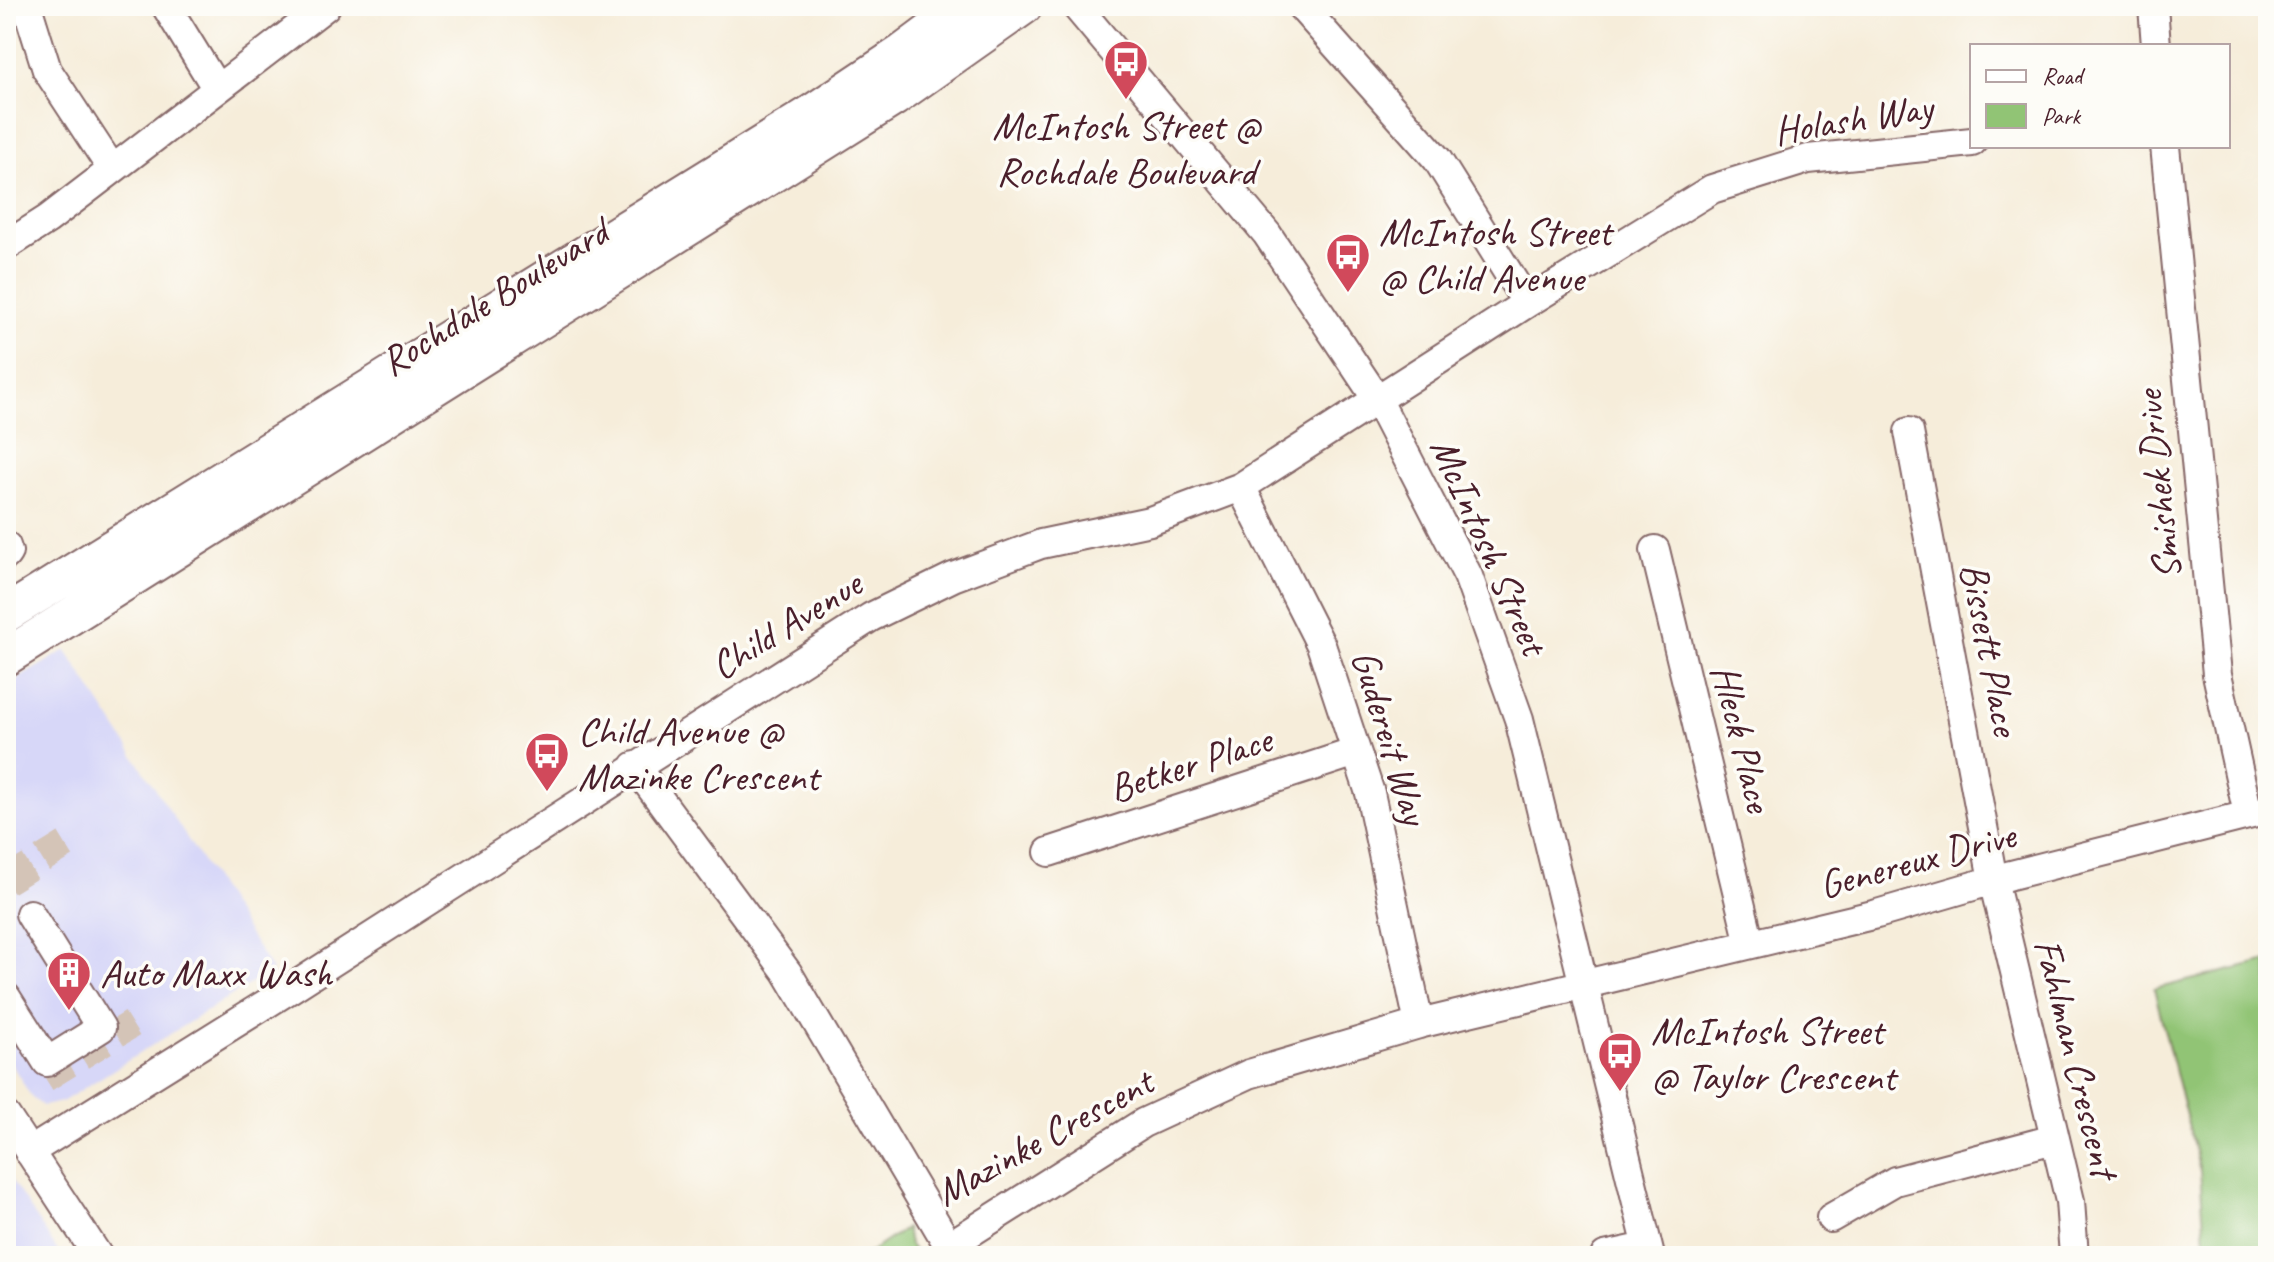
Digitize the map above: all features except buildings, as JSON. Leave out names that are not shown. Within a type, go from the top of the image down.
[{"type":"main road","name":"Rochdale Boulevard","points":[[6,614],[809,115],[902,53],[965,6]]},
{"type":"main road","name":"Rochdale Boulevard","points":[[6,657],[895,97],[1024,6]]},
{"type":"street","points":[[27,6],[47,70],[112,169]]},
{"type":"street","points":[[166,6],[217,89]]},
{"type":"street","points":[[6,246],[48,219],[326,6]]},
{"type":"street","name":"McIntosh Street","points":[[1076,6],[1267,234],[1377,399],[1468,576],[1519,719],[1648,1251]]},
{"type":"street","points":[[1301,6],[1437,159],[1527,303]]},
{"type":"street","points":[[2153,6],[2156,44]]},
{"type":"street","name":"Holash Way","points":[[1377,399],[1712,189],[1808,159],[1970,142]]},
{"type":"street","name":"Smishek Drive","points":[[2165,148],[2217,674],[2258,812]]},
{"type":"street","name":"Child Avenue","points":[[29,1152],[871,617],[953,577],[1041,544],[1150,521],[1241,487],[1377,399]]},
{"type":"street","name":"Bissett Place","points":[[1909,432],[1993,880]]},
{"type":"street","name":"Gudereit Way","points":[[1241,487],[1321,645],[1370,793],[1419,1024]]},
{"type":"street","points":[[6,546],[6,555]]},
{"type":"street","name":"Hleck Place","points":[[1655,550],[1750,944]]},
{"type":"street","name":"Betker Place","points":[[1049,852],[1356,752]]},
{"type":"street","name":"Mazinke Crescent","points":[[635,766],[787,972],[949,1246],[1143,1123],[1249,1074],[1419,1024],[1585,984]]},
{"type":"street","name":"Genereux Drive","points":[[1585,984],[1877,914],[1993,880],[2258,812]]},
{"type":"street","name":"Fahlman Crescent","points":[[1993,880],[2070,1201],[2074,1256]]},
{"type":"street","points":[[6,997],[47,1062],[101,1028],[30,914]]},
{"type":"street","points":[[6,1016],[45,1078]]},
{"type":"street","points":[[6,1116],[98,1256]]},
{"type":"street","points":[[1831,1218],[1895,1181],[2054,1139]]},
{"type":"street","points":[[1605,1256],[1648,1251]]},
{"type":"shaded area","points":[[66,650],[272,970],[62,1102],[43,1106],[32,1098],[6,1055],[6,686]]},
{"type":"shaded area","points":[[6,1172],[22,1196],[61,1256],[6,1256]]},
{"type":"green space","points":[[2268,961],[2268,1256],[2206,1256],[2200,1171],[2154,989]]},
{"type":"green space","points":[[906,1228],[909,1244],[919,1256],[864,1256]]},
{"type":"tunnel","points":[[6,881],[73,840]]},
{"type":"tunnel","points":[[45,1078],[132,1024]]},
{"type":"place","name":"McIntosh Street @ Rochdale Boulevard","points":[[1126,101]]},
{"type":"place","name":"McIntosh Street @ Child Avenue","points":[[1348,294]]},
{"type":"place","name":"Child Avenue @ Mazinke Crescent","points":[[547,793]]},
{"type":"place","name":"Auto Maxx Wash","points":[[69,1012]]},
{"type":"place","name":"McIntosh Street @ Taylor Crescent","points":[[1620,1093]]}]
